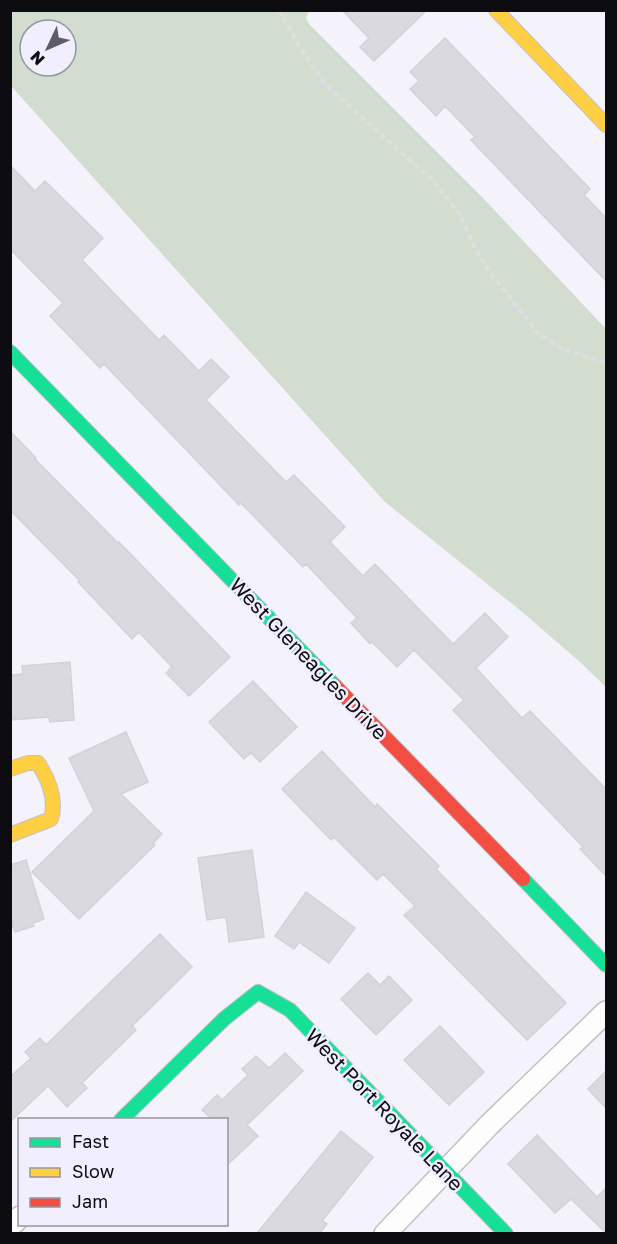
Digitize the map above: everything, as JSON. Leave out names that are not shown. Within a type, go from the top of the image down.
[{"type":"street","points":[[496,10],[606,125]]},
{"type":"street","name":"West Gleneagles Drive","points":[[10,352],[606,965]]},
{"type":"street","points":[[10,769],[28,763],[38,764],[44,773],[54,811],[51,819],[10,835]]},
{"type":"street","name":"West Port Royale Lane","points":[[121,1118],[224,1019],[258,992],[290,1011],[506,1233]]},
{"type":"street","points":[[385,1233],[606,1012]]},
{"type":"path","points":[[279,10],[301,49],[326,85],[432,180],[459,213],[476,250],[492,275],[537,332],[563,349],[606,363]]},
{"type":"shaded area","points":[[10,11],[309,11],[306,18],[309,24],[482,197],[606,329],[606,687],[521,611],[385,502],[11,86]]},
{"type":"building","points":[[342,10],[427,10],[374,61],[360,47],[369,38]]},
{"type":"building","points":[[445,38],[590,189],[584,195],[606,218],[606,281],[471,140],[475,137],[445,106],[436,116],[410,89],[419,81],[410,72]]},
{"type":"building","points":[[10,165],[35,191],[45,181],[103,238],[82,260],[159,340],[164,335],[199,371],[211,359],[229,377],[206,400],[286,482],[294,475],[345,527],[330,542],[363,576],[375,564],[453,644],[485,613],[508,637],[476,668],[522,718],[530,711],[606,789],[606,876],[580,849],[583,847],[453,710],[464,700],[414,650],[397,667],[372,642],[370,644],[351,623],[357,618],[306,564],[303,567],[241,503],[239,505],[104,364],[100,368],[50,316],[63,303],[10,249]]},
{"type":"building","points":[[10,431],[230,657],[189,696],[166,673],[172,667],[139,632],[132,639],[78,582],[80,581],[10,510]]},
{"type":"building","points":[[70,662],[74,720],[50,722],[49,717],[10,720],[10,675],[23,674],[22,666]]},
{"type":"building","points":[[253,681],[297,727],[260,762],[251,753],[244,759],[209,722]]},
{"type":"building","points":[[126,732],[148,782],[121,794],[162,834],[153,843],[155,845],[79,919],[32,872],[94,811],[69,758]]},
{"type":"building","points":[[322,751],[375,807],[377,804],[439,866],[436,869],[566,1003],[527,1040],[404,915],[415,906],[383,874],[377,880],[334,837],[331,840],[282,789]]},
{"type":"building","points":[[252,850],[264,937],[229,942],[226,917],[207,920],[198,858]]},
{"type":"building","points":[[26,860],[44,919],[33,923],[34,926],[15,932],[10,919],[10,865]]},
{"type":"building","points":[[306,892],[355,928],[329,963],[299,942],[294,949],[275,936]]},
{"type":"building","points":[[160,934],[192,967],[132,1026],[136,1030],[82,1083],[87,1088],[67,1107],[48,1086],[10,1122],[10,1077],[31,1058],[25,1052],[40,1038],[46,1045]]},
{"type":"building","points":[[368,973],[380,985],[389,976],[412,1000],[376,1035],[341,999]]},
{"type":"building","points":[[440,1026],[484,1072],[449,1105],[404,1060]]},
{"type":"building","points":[[285,1053],[303,1071],[247,1125],[258,1136],[228,1164],[228,1118],[211,1118],[202,1110],[217,1095],[222,1100],[248,1075],[242,1069],[256,1056],[269,1068]]},
{"type":"building","points":[[606,1071],[606,1108],[588,1089]]},
{"type":"building","points":[[341,1131],[373,1157],[322,1221],[327,1224],[320,1233],[257,1233]]},
{"type":"building","points":[[537,1135],[597,1197],[606,1188],[606,1233],[571,1199],[555,1213],[508,1164]]},
{"type":"traffic: fast","points":[[10,352],[335,686]]},
{"type":"traffic: fast","points":[[523,879],[606,965]]},
{"type":"traffic: fast","points":[[123,1118],[224,1019],[258,992],[290,1010],[506,1234]]},
{"type":"traffic: slow","points":[[496,10],[606,125]]},
{"type":"traffic: slow","points":[[10,769],[28,763],[38,763],[49,783],[53,804],[51,819],[10,835]]},
{"type":"traffic: jam","points":[[335,686],[523,879]]}]
